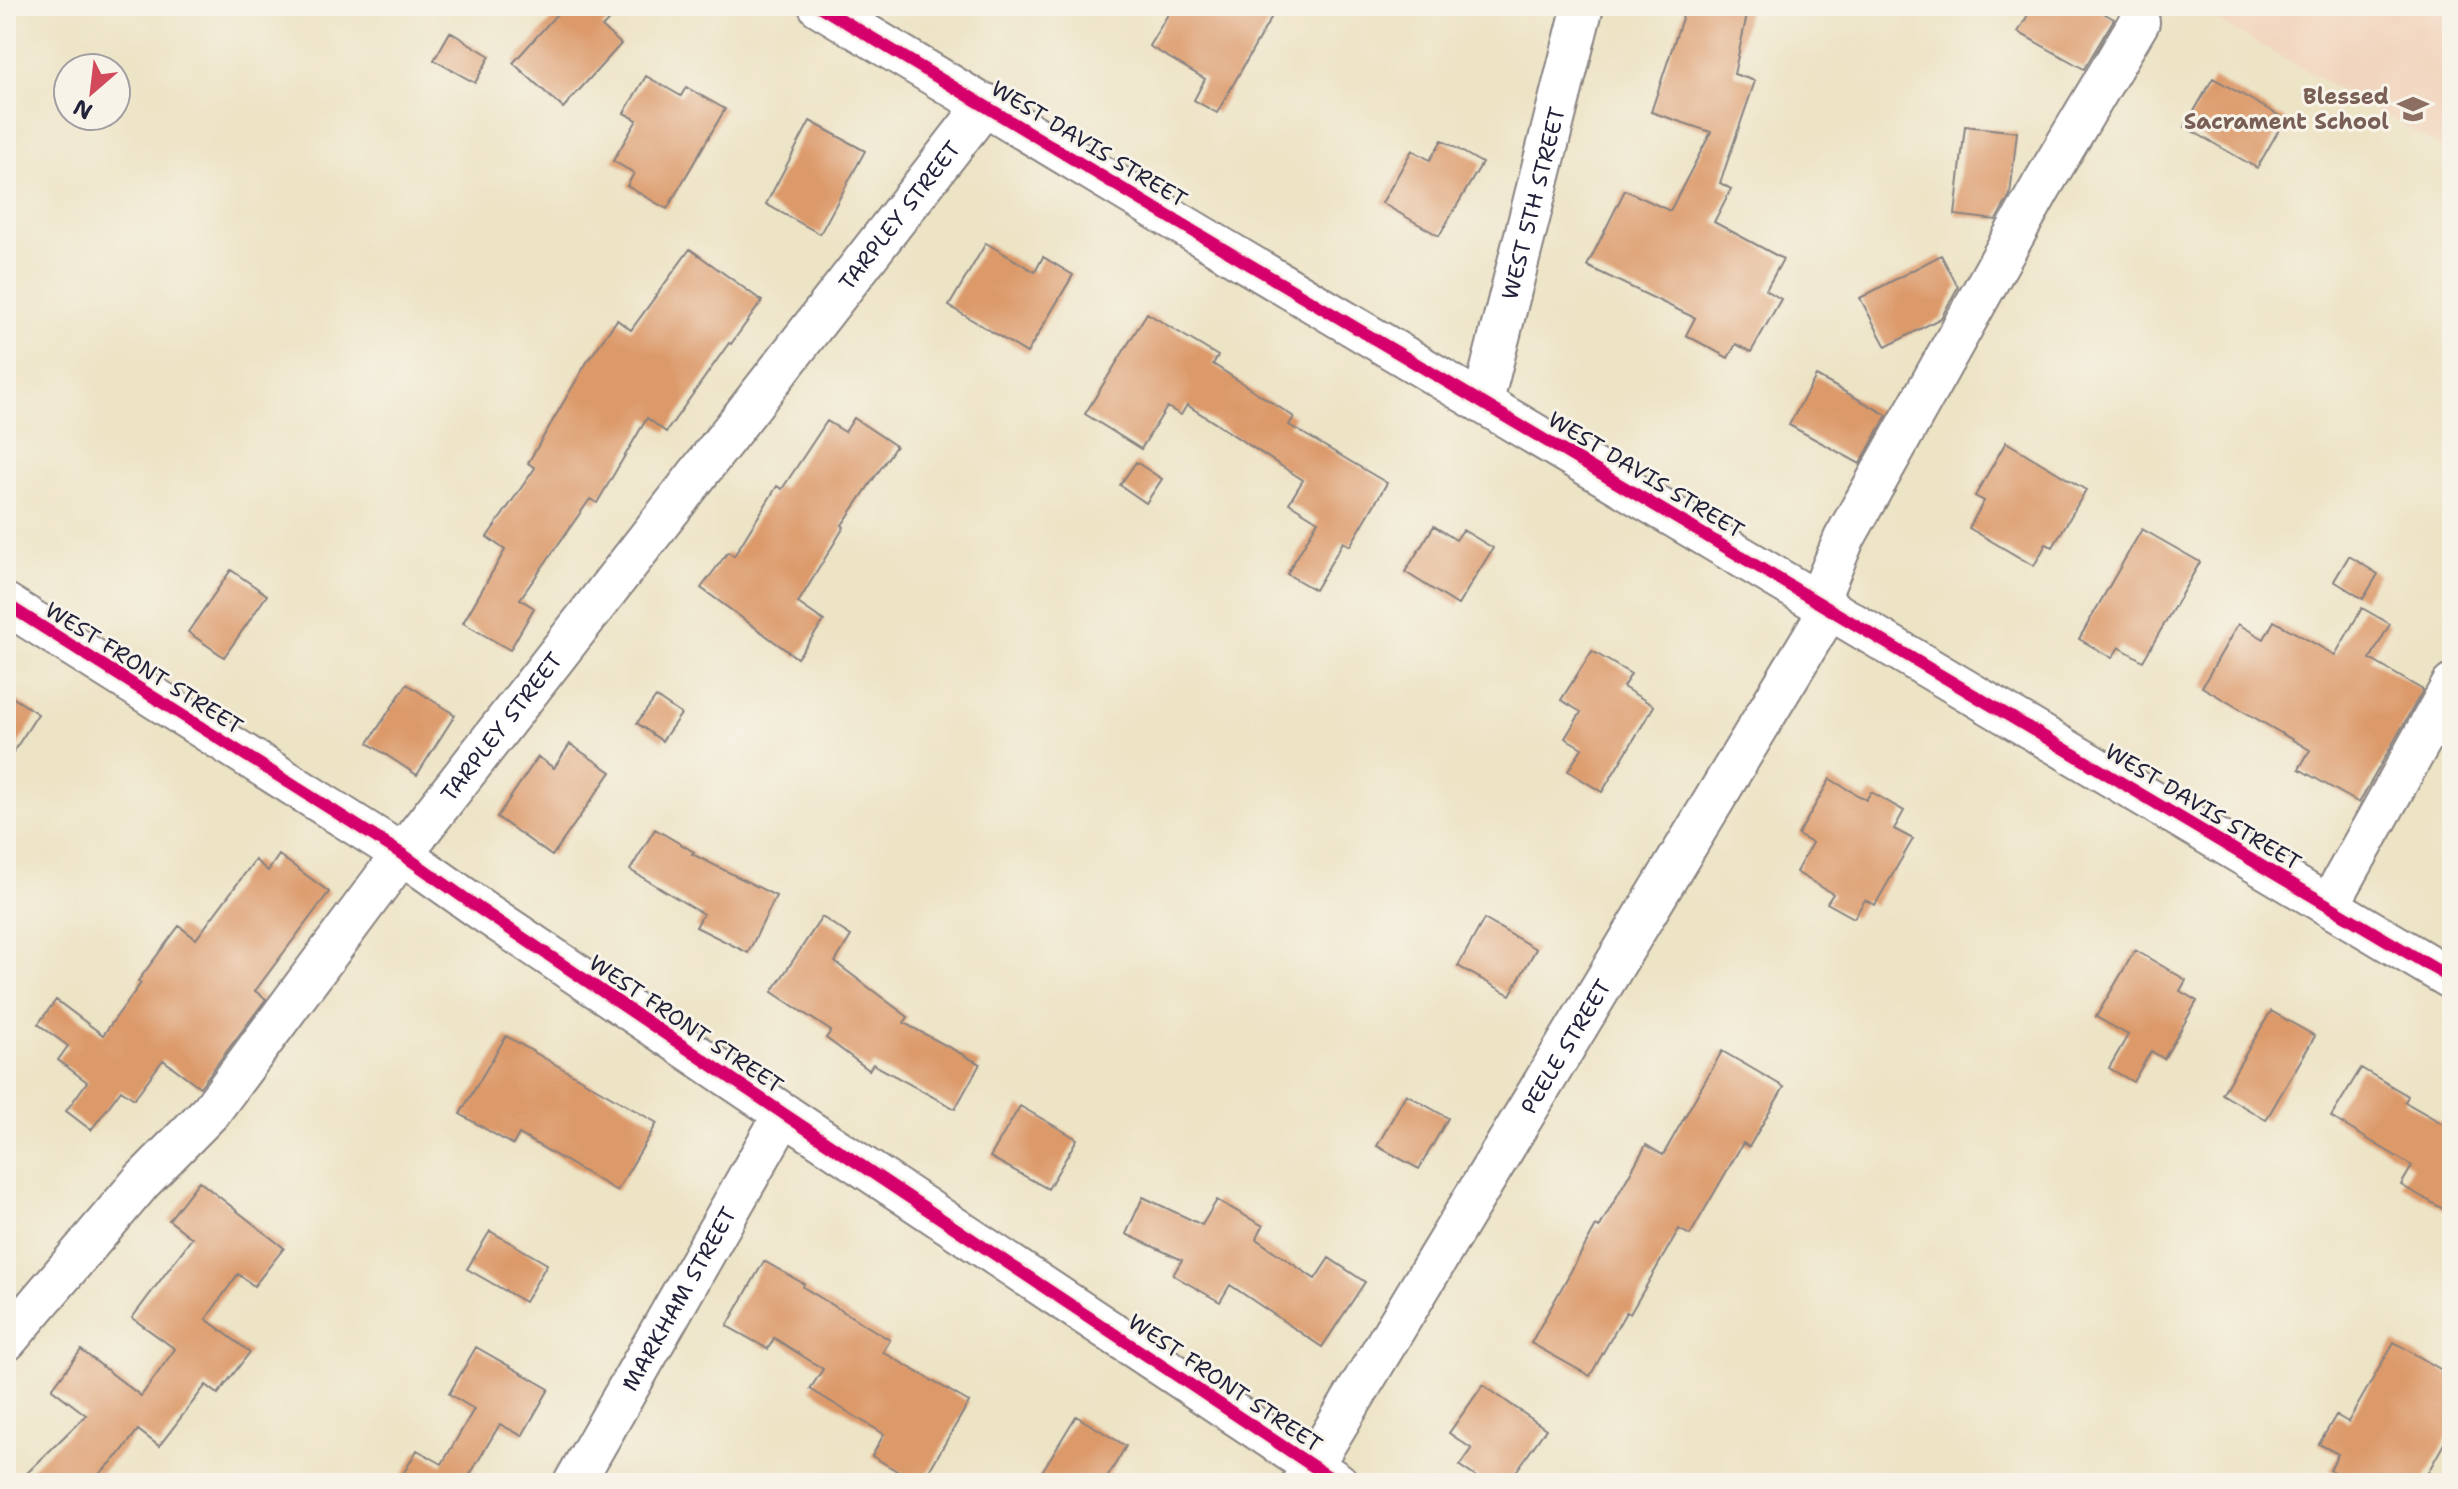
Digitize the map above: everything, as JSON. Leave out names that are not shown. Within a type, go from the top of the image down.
[{"type":"street","name":"WEST DAVIS STREET","points":[[819,6],[2452,979]]},
{"type":"street","name":"WEST 5TH STREET","points":[[1483,401],[1583,6]]},
{"type":"street","name":"PEELE STREET","points":[[1318,1477],[1824,605],[1844,539],[2041,187],[2139,22]]},
{"type":"street","name":"TARPLEY STREET","points":[[6,1341],[142,1181],[211,1111],[402,854],[986,104]]},
{"type":"street","name":"WEST FRONT STREET","points":[[6,604],[402,854],[1318,1477]]},
{"type":"street","points":[[2329,905],[2452,685]]},
{"type":"street","name":"MARKHAM STREET","points":[[574,1483],[784,1114]]},
{"type":"shaded area","name":"Blessed Sacrament School","points":[[2191,6],[2452,6],[2452,153]]},
{"type":"building","points":[[564,6],[622,6],[602,27],[621,44],[563,108],[513,63]]},
{"type":"building","points":[[1173,6],[1255,6],[1272,16],[1217,113],[1194,100],[1205,79],[1149,46]]},
{"type":"building","points":[[1686,6],[1749,6],[1734,74],[1755,81],[1720,183],[1731,189],[1714,222],[1783,259],[1766,290],[1781,299],[1751,352],[1736,344],[1728,358],[1686,335],[1695,318],[1587,266],[1625,190],[1670,211],[1711,132],[1651,112]]},
{"type":"building","points":[[2033,6],[2091,6],[2114,19],[2084,69],[2018,32]]},
{"type":"building","points":[[450,32],[490,56],[475,83],[434,60]]},
{"type":"building","points":[[646,76],[681,96],[686,87],[725,109],[667,209],[627,186],[634,173],[613,161],[637,120],[624,113]]},
{"type":"building","points":[[2213,78],[2285,119],[2257,168],[2185,127]]},
{"type":"building","points":[[810,121],[865,151],[820,234],[766,204]]},
{"type":"building","points":[[1965,126],[2017,132],[2010,195],[1996,220],[1955,215]]},
{"type":"building","points":[[1442,140],[1482,163],[1439,236],[1382,203],[1412,150],[1430,160]]},
{"type":"building","points":[[986,243],[1035,272],[1043,257],[1073,275],[1027,353],[949,306]]},
{"type":"building","points":[[690,249],[762,301],[666,432],[647,418],[597,503],[590,499],[520,599],[534,608],[510,650],[463,623],[505,550],[487,537],[535,468],[528,463],[587,362],[617,320],[631,330]]},
{"type":"building","points":[[1941,255],[1958,287],[1941,318],[1886,347],[1860,298]]},
{"type":"building","points":[[1147,313],[1218,356],[1213,364],[1294,417],[1289,425],[1387,483],[1350,546],[1343,542],[1315,590],[1287,574],[1318,521],[1289,503],[1303,480],[1187,405],[1181,415],[1167,407],[1141,449],[1085,414]]},
{"type":"building","points":[[1816,376],[1887,415],[1860,464],[1789,425]]},
{"type":"building","points":[[854,418],[896,446],[842,525],[844,527],[798,603],[824,621],[797,658],[701,588],[728,552],[734,556],[777,486],[782,489],[827,421],[845,432]]},
{"type":"building","points":[[2006,442],[2086,490],[2053,547],[2046,544],[2034,566],[1969,528],[1984,501],[1975,496]]},
{"type":"building","points":[[1136,462],[1162,479],[1146,503],[1120,485]]},
{"type":"building","points":[[1434,526],[1456,540],[1463,530],[1493,548],[1458,605],[1405,572]]},
{"type":"building","points":[[2142,529],[2200,562],[2143,661],[2119,647],[2112,658],[2079,639]]},
{"type":"building","points":[[2349,556],[2378,574],[2363,599],[2334,581]]},
{"type":"building","points":[[231,570],[267,595],[224,657],[188,632]]},
{"type":"building","points":[[2362,608],[2390,624],[2370,659],[2423,690],[2359,803],[2299,769],[2310,750],[2202,687],[2238,624],[2264,639],[2274,621],[2335,655]]},
{"type":"building","points":[[1592,651],[1631,674],[1623,687],[1654,706],[1602,792],[1568,771],[1582,748],[1565,738],[1581,712],[1561,700]]},
{"type":"building","points":[[407,684],[455,715],[417,775],[368,743]]},
{"type":"building","points":[[6,693],[38,714],[6,763]]},
{"type":"building","points":[[656,697],[681,714],[662,741],[637,723]]},
{"type":"building","points":[[570,744],[611,772],[552,856],[497,817],[538,757],[554,768]]},
{"type":"building","points":[[1830,779],[1866,800],[1871,792],[1904,811],[1894,829],[1913,839],[1875,905],[1865,900],[1854,918],[1827,903],[1833,894],[1796,872],[1812,843],[1798,835]]},
{"type":"building","points":[[655,829],[694,852],[692,854],[776,896],[748,953],[696,927],[703,914],[630,870]]},
{"type":"building","points":[[279,855],[329,892],[255,991],[266,999],[200,1087],[163,1060],[134,1099],[121,1090],[91,1130],[66,1111],[87,1082],[58,1060],[68,1046],[38,1024],[56,1000],[103,1035],[179,926],[196,939],[255,860],[268,871]]},
{"type":"building","points":[[822,917],[851,936],[835,962],[908,1017],[904,1023],[980,1064],[955,1109],[873,1064],[869,1070],[826,1038],[831,1031],[772,992]]},
{"type":"building","points":[[1484,919],[1536,949],[1510,995],[1458,966]]},
{"type":"building","points":[[2135,950],[2186,980],[2180,991],[2197,1001],[2164,1059],[2151,1051],[2133,1082],[2109,1068],[2128,1035],[2096,1017]]},
{"type":"building","points":[[2271,1011],[2315,1036],[2266,1120],[2222,1094]]},
{"type":"building","points":[[506,1036],[657,1123],[617,1191],[519,1134],[513,1145],[460,1114]]},
{"type":"building","points":[[1722,1051],[1784,1087],[1749,1147],[1743,1143],[1690,1235],[1679,1229],[1590,1376],[1531,1343],[1596,1226],[1599,1228],[1646,1145],[1663,1155]]},
{"type":"building","points":[[2361,1068],[2408,1096],[2405,1102],[2452,1129],[2452,1214],[2401,1185],[2412,1166],[2331,1117]]},
{"type":"building","points":[[1406,1094],[1448,1118],[1419,1169],[1377,1146]]},
{"type":"building","points":[[1020,1106],[1077,1139],[1048,1189],[990,1157]]},
{"type":"building","points":[[199,1181],[284,1248],[254,1286],[238,1274],[206,1319],[250,1352],[218,1394],[206,1385],[159,1446],[138,1430],[119,1455],[90,1483],[17,1483],[86,1415],[52,1389],[81,1350],[141,1396],[175,1349],[132,1318],[192,1238],[169,1220]]},
{"type":"building","points":[[1143,1197],[1202,1225],[1217,1200],[1263,1226],[1256,1239],[1315,1279],[1329,1258],[1365,1282],[1322,1347],[1230,1285],[1220,1302],[1173,1275],[1182,1260],[1126,1234]]},
{"type":"building","points":[[490,1231],[547,1264],[525,1302],[467,1269]]},
{"type":"building","points":[[764,1261],[890,1340],[883,1352],[969,1402],[922,1483],[872,1456],[884,1434],[810,1389],[823,1369],[774,1338],[768,1349],[727,1326]]},
{"type":"building","points":[[2394,1342],[2452,1376],[2452,1429],[2422,1483],[2353,1483],[2330,1470],[2338,1454],[2319,1444],[2336,1415],[2348,1422]]},
{"type":"building","points":[[476,1347],[549,1389],[522,1436],[500,1424],[468,1478],[477,1483],[398,1483],[417,1450],[442,1464],[474,1409],[449,1394]]},
{"type":"building","points":[[1483,1385],[1546,1429],[1508,1483],[1485,1483],[1460,1466],[1472,1449],[1449,1433]]},
{"type":"building","points":[[1076,1416],[1126,1446],[1104,1483],[1035,1483]]},
{"type":"cycle path","points":[[819,6],[2452,979]]},
{"type":"cycle path","points":[[6,604],[402,854],[784,1114],[1338,1483]]},
{"type":"place","name":"Blessed Sacrament School","points":[[2413,109]]}]
